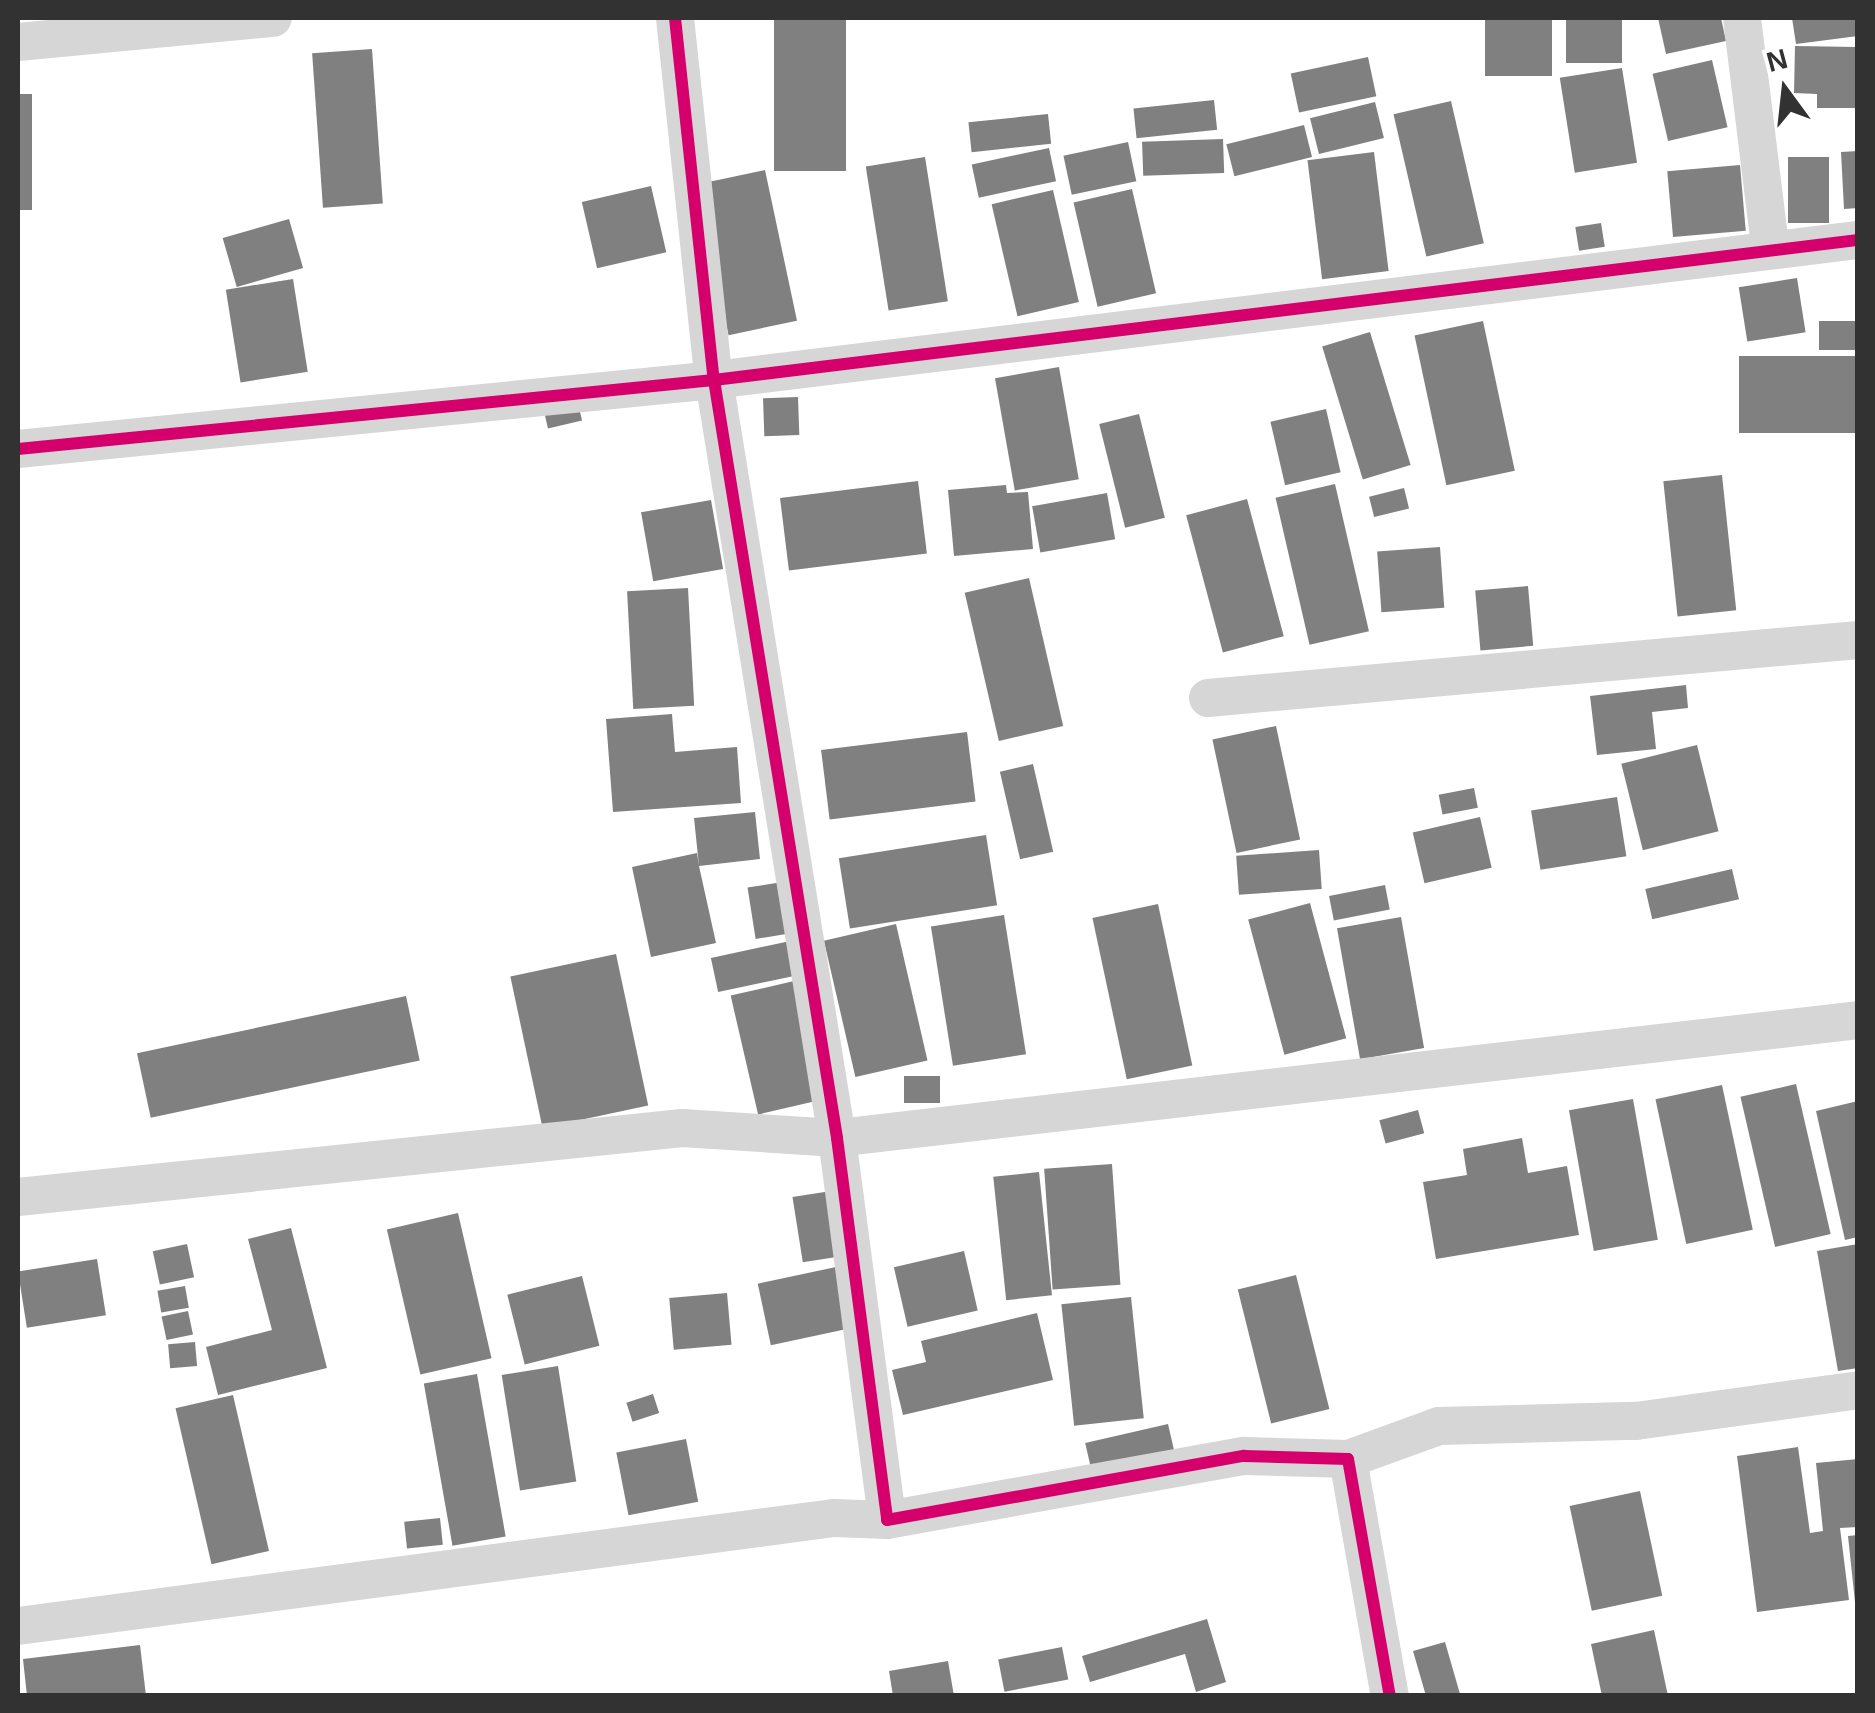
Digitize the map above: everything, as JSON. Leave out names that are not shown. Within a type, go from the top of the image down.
[{"type":"street","points":[[18,42],[273,18]]},
{"type":"street","points":[[675,18],[714,380],[837,1138],[887,1520]]},
{"type":"street","points":[[1742,18],[1770,246]]},
{"type":"street","points":[[18,450],[714,380],[1770,246],[1858,240]]},
{"type":"street","points":[[1208,698],[1858,640]]},
{"type":"street","points":[[18,1197],[682,1128],[837,1138],[1858,1020]]},
{"type":"street","points":[[18,1626],[815,1520],[887,1520],[1244,1456],[1348,1459],[1440,1426],[1636,1421],[1858,1390]]},
{"type":"street","points":[[1348,1459],[1390,1696]]},
{"type":"building","points":[[774,18],[846,18],[846,171],[774,171]]},
{"type":"building","points":[[1485,18],[1552,18],[1552,76],[1485,76]]},
{"type":"building","points":[[1566,18],[1622,18],[1622,63],[1566,63]]},
{"type":"building","points":[[1658,18],[1721,18],[1726,41],[1666,54]]},
{"type":"building","points":[[1792,18],[1858,18],[1858,36],[1796,44]]},
{"type":"building","points":[[1795,46],[1858,47],[1858,108],[1817,108],[1817,94],[1794,93]]},
{"type":"building","points":[[372,49],[383,204],[323,208],[312,53]]},
{"type":"building","points":[[1368,57],[1376,96],[1299,113],[1291,73]]},
{"type":"building","points":[[1712,60],[1728,127],[1668,141],[1653,74]]},
{"type":"building","points":[[1622,68],[1637,163],[1575,173],[1560,78]]},
{"type":"building","points":[[18,94],[32,94],[32,210],[18,210]]},
{"type":"building","points":[[1214,100],[1217,130],[1137,138],[1133,108]]},
{"type":"building","points":[[1451,101],[1484,243],[1426,257],[1394,114]]},
{"type":"building","points":[[1375,102],[1384,138],[1319,154],[1310,118]]},
{"type":"building","points":[[1048,114],[1051,144],[972,152],[968,122]]},
{"type":"building","points":[[1304,125],[1312,157],[1234,176],[1226,144]]},
{"type":"building","points":[[1223,139],[1224,173],[1143,176],[1142,142]]},
{"type":"building","points":[[1128,142],[1136,181],[1072,195],[1063,156]]},
{"type":"building","points":[[1049,148],[1056,181],[979,198],[972,164]]},
{"type":"building","points":[[1858,151],[1858,208],[1844,209],[1841,152]]},
{"type":"building","points":[[1374,152],[1389,271],[1322,279],[1307,160]]},
{"type":"building","points":[[925,157],[948,301],[889,311],[866,166]]},
{"type":"building","points":[[1788,157],[1829,157],[1829,223],[1788,223]]},
{"type":"building","points":[[1740,165],[1746,231],[1673,237],[1667,171]]},
{"type":"building","points":[[765,170],[797,321],[729,335],[697,185]]},
{"type":"building","points":[[651,186],[666,252],[597,268],[582,202]]},
{"type":"building","points":[[1132,189],[1156,293],[1098,307],[1074,202]]},
{"type":"building","points":[[1053,190],[1079,302],[1017,316],[992,204]]},
{"type":"building","points":[[289,219],[303,268],[237,287],[223,238]]},
{"type":"building","points":[[1601,223],[1605,247],[1579,251],[1575,227]]},
{"type":"building","points":[[1797,278],[1806,332],[1747,342],[1739,287]]},
{"type":"building","points":[[293,279],[308,372],[241,382],[226,290]]},
{"type":"building","points":[[1483,321],[1515,471],[1446,485],[1415,336]]},
{"type":"building","points":[[1819,321],[1858,321],[1858,350],[1819,350]]},
{"type":"building","points":[[1370,332],[1411,465],[1363,480],[1322,347]]},
{"type":"building","points":[[1739,356],[1858,356],[1858,433],[1739,433]]},
{"type":"building","points":[[1059,367],[1079,479],[1015,491],[995,378]]},
{"type":"building","points":[[798,397],[799,435],[764,436],[763,398]]},
{"type":"building","points":[[578,403],[582,421],[548,428],[544,411]]},
{"type":"building","points":[[1326,409],[1341,472],[1285,485],[1270,422]]},
{"type":"building","points":[[1139,414],[1165,518],[1125,528],[1099,424]]},
{"type":"building","points":[[1722,475],[1736,610],[1678,616],[1663,481]]},
{"type":"building","points":[[918,481],[927,553],[789,570],[780,498]]},
{"type":"building","points":[[1335,484],[1369,631],[1310,645],[1276,498]]},
{"type":"building","points":[[1006,485],[1007,493],[1028,492],[1033,549],[954,556],[948,490]]},
{"type":"building","points":[[1404,488],[1409,508],[1374,517],[1369,497]]},
{"type":"building","points":[[1107,493],[1115,539],[1040,552],[1032,506]]},
{"type":"building","points":[[1247,499],[1284,636],[1223,652],[1186,515]]},
{"type":"building","points":[[711,500],[723,569],[653,581],[641,512]]},
{"type":"building","points":[[1440,547],[1444,608],[1381,612],[1377,551]]},
{"type":"building","points":[[1029,578],[1063,726],[999,741],[965,593]]},
{"type":"building","points":[[1528,586],[1533,646],[1480,650],[1475,591]]},
{"type":"building","points":[[688,588],[694,706],[633,709],[627,591]]},
{"type":"building","points":[[1686,685],[1688,708],[1652,712],[1656,749],[1597,755],[1590,696]]},
{"type":"building","points":[[672,714],[675,752],[737,747],[741,803],[613,812],[606,719]]},
{"type":"building","points":[[1276,726],[1300,839],[1237,853],[1212,740]]},
{"type":"building","points":[[967,732],[976,801],[830,819],[821,750]]},
{"type":"building","points":[[1697,745],[1719,831],[1643,850],[1621,764]]},
{"type":"building","points":[[1033,764],[1053,852],[1020,859],[1000,772]]},
{"type":"building","points":[[1474,788],[1478,808],[1442,815],[1439,795]]},
{"type":"building","points":[[1617,797],[1626,856],[1540,870],[1531,811]]},
{"type":"building","points":[[755,812],[760,859],[699,866],[694,818]]},
{"type":"building","points":[[1480,817],[1492,868],[1424,883],[1413,833]]},
{"type":"building","points":[[986,835],[997,905],[850,928],[839,858]]},
{"type":"building","points":[[1319,850],[1322,889],[1239,895],[1236,856]]},
{"type":"building","points":[[697,853],[716,943],[651,957],[632,867]]},
{"type":"building","points":[[1732,869],[1739,899],[1652,919],[1645,889]]},
{"type":"building","points":[[789,881],[797,932],[756,939],[748,888]]},
{"type":"building","points":[[1385,885],[1390,910],[1334,920],[1329,896]]},
{"type":"building","points":[[1310,903],[1346,1038],[1284,1055],[1248,920]]},
{"type":"building","points":[[1158,904],[1192,1065],[1127,1079],[1092,918]]},
{"type":"building","points":[[1004,915],[1026,1054],[953,1066],[931,927]]},
{"type":"building","points":[[1401,917],[1424,1048],[1360,1059],[1337,928]]},
{"type":"building","points":[[896,924],[927,1060],[855,1077],[824,941]]},
{"type":"building","points":[[795,940],[802,974],[718,992],[711,958]]},
{"type":"building","points":[[616,954],[648,1106],[543,1128],[510,976]]},
{"type":"building","points":[[794,981],[821,1100],[758,1114],[731,996]]},
{"type":"building","points":[[406,996],[420,1061],[151,1118],[137,1053]]},
{"type":"building","points":[[904,1076],[940,1076],[940,1103],[904,1103]]},
{"type":"building","points":[[1796,1084],[1831,1234],[1775,1247],[1740,1097]]},
{"type":"building","points":[[1722,1085],[1753,1230],[1686,1244],[1655,1099]]},
{"type":"building","points":[[1633,1099],[1658,1240],[1594,1251],[1569,1110]]},
{"type":"building","points":[[1858,1101],[1858,1237],[1845,1240],[1816,1111]]},
{"type":"building","points":[[1418,1110],[1424,1133],[1386,1144],[1379,1120]]},
{"type":"building","points":[[1522,1138],[1528,1173],[1567,1166],[1579,1235],[1436,1259],[1423,1182],[1467,1175],[1463,1149]]},
{"type":"building","points":[[1112,1164],[1120,1285],[1053,1289],[1044,1169]]},
{"type":"building","points":[[1039,1172],[1052,1295],[1006,1300],[993,1177]]},
{"type":"building","points":[[831,1191],[841,1256],[803,1262],[792,1197]]},
{"type":"building","points":[[458,1213],[492,1358],[420,1375],[387,1229]]},
{"type":"building","points":[[291,1228],[327,1368],[218,1395],[206,1347],[272,1330],[248,1239]]},
{"type":"building","points":[[187,1244],[194,1277],[160,1285],[153,1251]]},
{"type":"building","points":[[1858,1244],[1858,1368],[1838,1371],[1817,1251]]},
{"type":"building","points":[[964,1251],[978,1310],[908,1327],[894,1267]]},
{"type":"building","points":[[97,1259],[106,1315],[27,1328],[18,1272]]},
{"type":"building","points":[[836,1267],[849,1329],[771,1345],[758,1284]]},
{"type":"building","points":[[1296,1275],[1329,1409],[1271,1423],[1238,1290]]},
{"type":"building","points":[[582,1276],[599,1346],[525,1364],[507,1295]]},
{"type":"building","points":[[185,1286],[189,1308],[161,1313],[157,1291]]},
{"type":"building","points":[[727,1293],[732,1345],[674,1350],[669,1298]]},
{"type":"building","points":[[1131,1297],[1144,1418],[1074,1426],[1061,1304]]},
{"type":"building","points":[[188,1311],[193,1334],[167,1340],[162,1317]]},
{"type":"building","points":[[1037,1313],[1053,1380],[903,1415],[892,1370],[926,1362],[921,1341]]},
{"type":"building","points":[[195,1342],[197,1366],[170,1368],[168,1344]]},
{"type":"building","points":[[558,1366],[576,1482],[520,1490],[502,1375]]},
{"type":"building","points":[[477,1374],[506,1536],[452,1546],[424,1383]]},
{"type":"building","points":[[653,1394],[659,1413],[633,1422],[626,1403]]},
{"type":"building","points":[[233,1395],[269,1551],[212,1564],[176,1408]]},
{"type":"building","points":[[1168,1424],[1175,1455],[1092,1474],[1085,1443]]},
{"type":"building","points":[[686,1439],[698,1502],[629,1515],[616,1453]]},
{"type":"building","points":[[1798,1447],[1810,1533],[1823,1531],[1816,1463],[1858,1459],[1858,1527],[1840,1528],[1849,1600],[1757,1612],[1737,1456]]},
{"type":"building","points":[[1640,1491],[1662,1596],[1592,1611],[1570,1506]]},
{"type":"building","points":[[440,1518],[443,1545],[407,1549],[404,1522]]},
{"type":"building","points":[[1858,1535],[1858,1602],[1855,1602],[1848,1536]]},
{"type":"building","points":[[1207,1619],[1226,1682],[1196,1692],[1185,1654],[1090,1682],[1082,1656]]},
{"type":"building","points":[[1654,1630],[1668,1696],[1602,1696],[1591,1644]]},
{"type":"building","points":[[1445,1642],[1460,1694],[1426,1696],[1413,1651]]},
{"type":"building","points":[[140,1645],[146,1696],[27,1696],[23,1659]]},
{"type":"building","points":[[1062,1647],[1068,1679],[1004,1692],[998,1659]]},
{"type":"building","points":[[948,1661],[954,1696],[893,1696],[889,1671]]},
{"type":"cycle path","points":[[675,18],[714,380],[837,1138],[887,1520],[1244,1456],[1348,1459],[1390,1696]]},
{"type":"cycle path","points":[[18,449],[714,380],[1858,240]]}]
